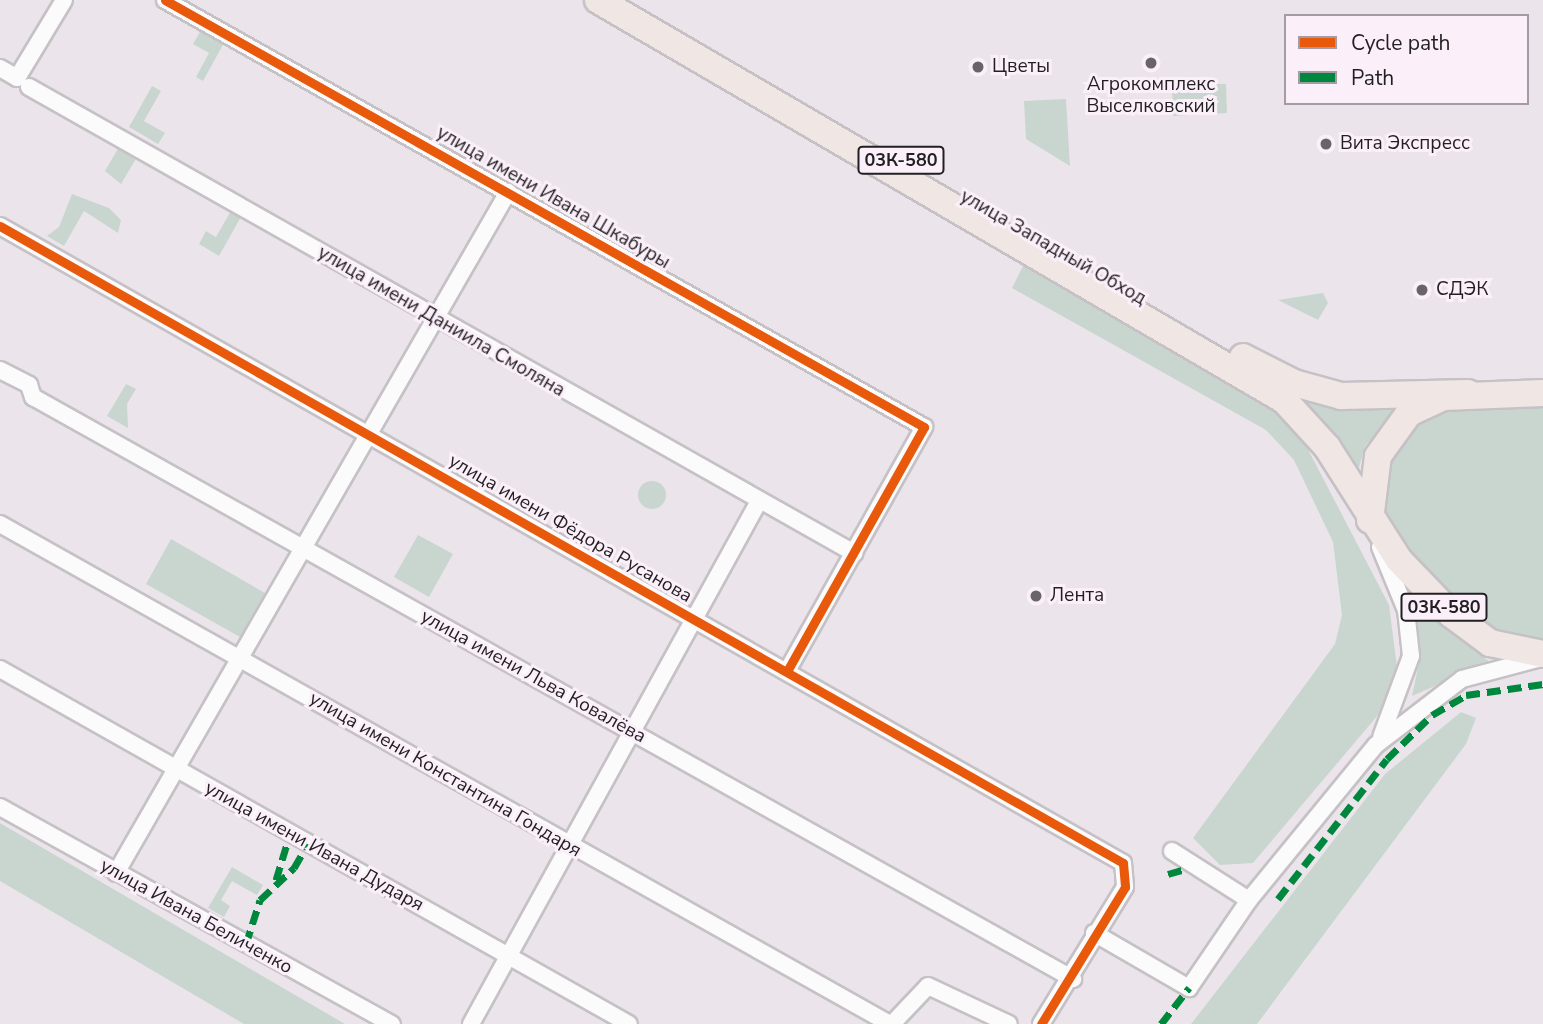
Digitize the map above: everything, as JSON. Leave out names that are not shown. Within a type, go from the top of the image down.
[{"type":"highway","name":"улица Западный Обход","points":[[598,0],[1284,400],[1327,447],[1370,522]]},
{"type":"highway","name":"улица Западный Обход","points":[[625,0],[1294,383],[1341,396],[1468,393]]},
{"type":"highway","name":"03К-580","points":[[1543,393],[1468,393],[1426,404],[1385,440],[1371,477],[1370,522],[1470,630],[1511,652],[1543,656]]},
{"type":"street","points":[[0,68],[17,78],[64,0]]},
{"type":"street","name":"улица имени Ивана Шкабуры","points":[[165,0],[924,427],[853,553]]},
{"type":"street","name":"улица имени Даниила Смоляна","points":[[29,87],[435,320],[853,553]]},
{"type":"street","points":[[116,873],[508,192]]},
{"type":"street","name":"улица имени Фёдора Русанова","points":[[0,226],[1123,863],[1125,887],[1094,933]]},
{"type":"street","name":"улица имени Льва Ковалёва","points":[[0,370],[29,385],[33,397],[1073,979]]},
{"type":"street","points":[[471,1024],[566,844],[759,501]]},
{"type":"street","points":[[1370,522],[1406,610],[1411,656],[1376,745]]},
{"type":"street","name":"улица имени Константина Гондаря","points":[[0,524],[891,1024]]},
{"type":"street","points":[[787,671],[853,553]]},
{"type":"street","points":[[1041,1024],[1073,979],[1094,933],[1189,988],[1249,900],[1376,745],[1462,679],[1543,656]]},
{"type":"street","name":"улица имени Ивана Дударя","points":[[0,669],[629,1024]]},
{"type":"street","name":"улица Ивана Беличенко","points":[[0,807],[392,1024]]},
{"type":"street","points":[[1172,851],[1249,900]]},
{"type":"street","points":[[891,1024],[928,986],[1009,1024]]},
{"type":"shaded area","points":[[201,30],[224,43],[203,81],[196,77],[209,53],[193,44]]},
{"type":"shaded area","points":[[1226,84],[1227,113],[1173,116],[1172,86]]},
{"type":"shaded area","points":[[152,86],[161,91],[144,121],[165,133],[158,144],[129,127]]},
{"type":"shaded area","points":[[1066,99],[1070,166],[1026,139],[1024,101]]},
{"type":"shaded area","points":[[119,147],[137,157],[121,184],[105,171]]},
{"type":"shaded area","points":[[72,194],[109,208],[121,220],[118,233],[84,211],[64,246],[47,236],[59,227]]},
{"type":"shaded area","points":[[232,209],[242,215],[219,256],[199,244],[206,231],[216,237]]},
{"type":"shaded area","points":[[1025,262],[1266,404],[1300,434],[1389,605],[1397,667],[1378,715],[1253,863],[1220,865],[1193,838],[1335,644],[1342,615],[1333,542],[1294,460],[1266,430],[1012,288]]},
{"type":"shaded area","points":[[1323,293],[1328,303],[1318,320],[1278,300]]},
{"type":"shaded area","points":[[126,384],[136,389],[127,404],[128,428],[107,416]]},
{"type":"shaded area","points":[[1295,396],[1339,408],[1398,408],[1365,446],[1357,475]]},
{"type":"shaded area","points":[[1543,405],[1543,647],[1493,636],[1422,574],[1378,504],[1380,467],[1419,420],[1444,411]]},
{"type":"shaded area","points":[[652,481],[662,485],[666,495],[662,505],[652,509],[642,505],[638,495],[642,485]]},
{"type":"shaded area","points":[[418,535],[453,554],[429,597],[394,577]]},
{"type":"shaded area","points":[[171,539],[265,593],[240,637],[146,584]]},
{"type":"shaded area","points":[[1410,588],[1456,637],[1490,662],[1412,696],[1421,653]]},
{"type":"shaded area","points":[[1461,712],[1476,718],[1466,744],[1257,1024],[1191,1024],[1385,774]]},
{"type":"shaded area","points":[[0,823],[345,1024],[244,1024],[0,881]]},
{"type":"shaded area","points":[[232,867],[263,885],[257,895],[232,881],[221,900],[230,906],[224,917],[208,908]]},
{"type":"marked path","points":[[1278,899],[1387,759],[1432,715],[1466,695],[1543,684]]},
{"type":"marked path","points":[[276,880],[290,834]]},
{"type":"marked path","points":[[246,944],[260,900],[294,868],[308,844]]},
{"type":"marked path","points":[[1168,874],[1182,870]]},
{"type":"marked path","points":[[1161,1024],[1189,988]]},
{"type":"cycle path","points":[[165,0],[924,427],[787,671]]},
{"type":"cycle path","points":[[0,226],[1123,863],[1125,887],[1041,1024]]},
{"type":"place","name":"Агрокомплекс Выселковский","points":[[1151,63]]},
{"type":"place","name":"Цветы","points":[[978,67]]},
{"type":"place","name":"Вита Экспресс","points":[[1326,144]]},
{"type":"place","name":"СДЭК","points":[[1422,290]]},
{"type":"place","name":"Лента","points":[[1036,596]]}]
